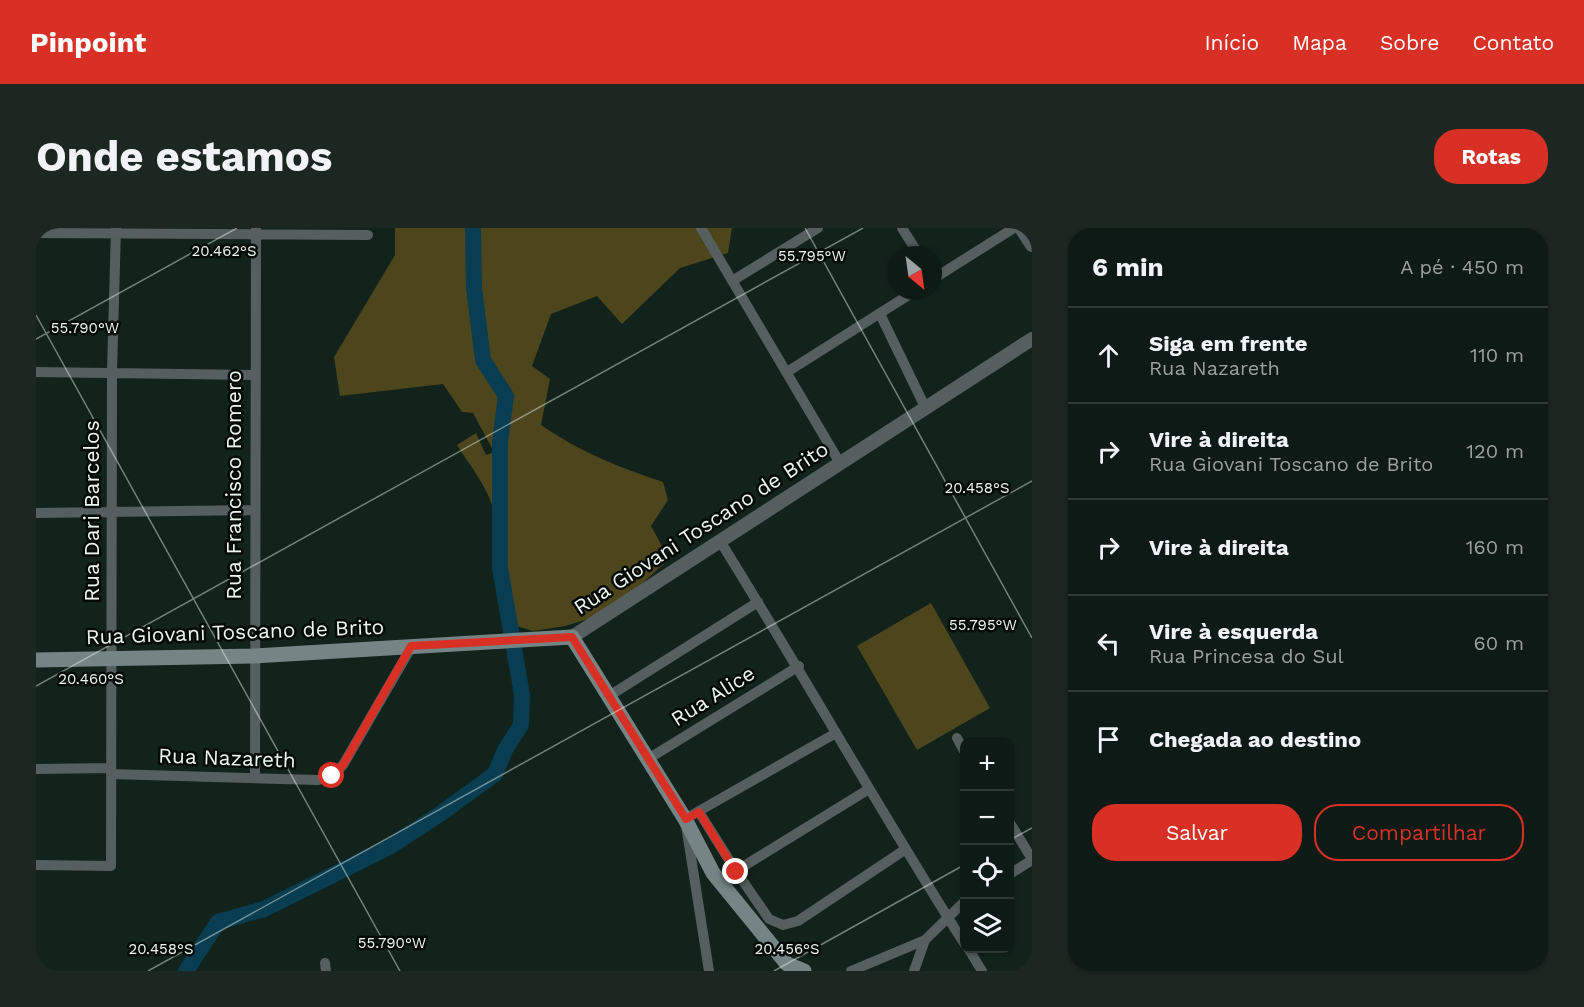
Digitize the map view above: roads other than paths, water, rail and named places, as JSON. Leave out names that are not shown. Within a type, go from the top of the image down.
[{"type":"main road","name":"Rua Giovani Toscano de Brito","points":[[36,660],[253,656],[572,637]]},
{"type":"main road","points":[[572,637],[648,759],[692,815],[714,873],[787,964],[804,971]]},
{"type":"street","points":[[701,228],[840,463]]},
{"type":"street","points":[[732,280],[818,228]]},
{"type":"street","points":[[902,228],[913,246]]},
{"type":"street","points":[[942,272],[1014,228]]},
{"type":"street","points":[[1021,228],[1032,244]]},
{"type":"street","name":"Rua Dari Barcelos","points":[[36,865],[111,866],[112,371],[116,231]]},
{"type":"street","points":[[36,233],[256,231],[368,235]]},
{"type":"street","name":"Rua Francisco Romero","points":[[255,778],[253,656],[256,231]]},
{"type":"street","points":[[787,372],[901,300]]},
{"type":"street","points":[[880,314],[926,407]]},
{"type":"street","name":"Rua Giovani Toscano de Brito","points":[[572,637],[1032,339]]},
{"type":"street","points":[[36,372],[112,371],[255,375]]},
{"type":"street","points":[[36,513],[254,510]]},
{"type":"street","points":[[720,541],[799,666],[869,789],[960,937]]},
{"type":"street","points":[[609,696],[758,602]]},
{"type":"street","name":"Rua Nazareth","points":[[36,769],[318,780],[332,776],[343,765],[411,646]]},
{"type":"street","name":"Rua Alice","points":[[648,759],[799,666]]},
{"type":"street","points":[[692,815],[836,733]]},
{"type":"street","points":[[957,738],[960,744]]},
{"type":"street","points":[[736,872],[869,789]]},
{"type":"street","points":[[692,815],[770,919],[783,925],[798,921],[906,849]]},
{"type":"street","points":[[692,815],[709,971]]},
{"type":"street","points":[[1014,830],[1032,859],[1014,871]]},
{"type":"street","points":[[914,971],[925,940],[947,916],[960,906]]},
{"type":"street","points":[[851,971],[925,940]]},
{"type":"street","points":[[971,953],[982,971]]},
{"type":"waterway","points":[[186,971],[218,922],[264,909],[389,847],[495,774],[505,750],[521,725],[522,695],[500,568],[500,442],[506,396],[483,360],[474,288],[473,228]]}]
